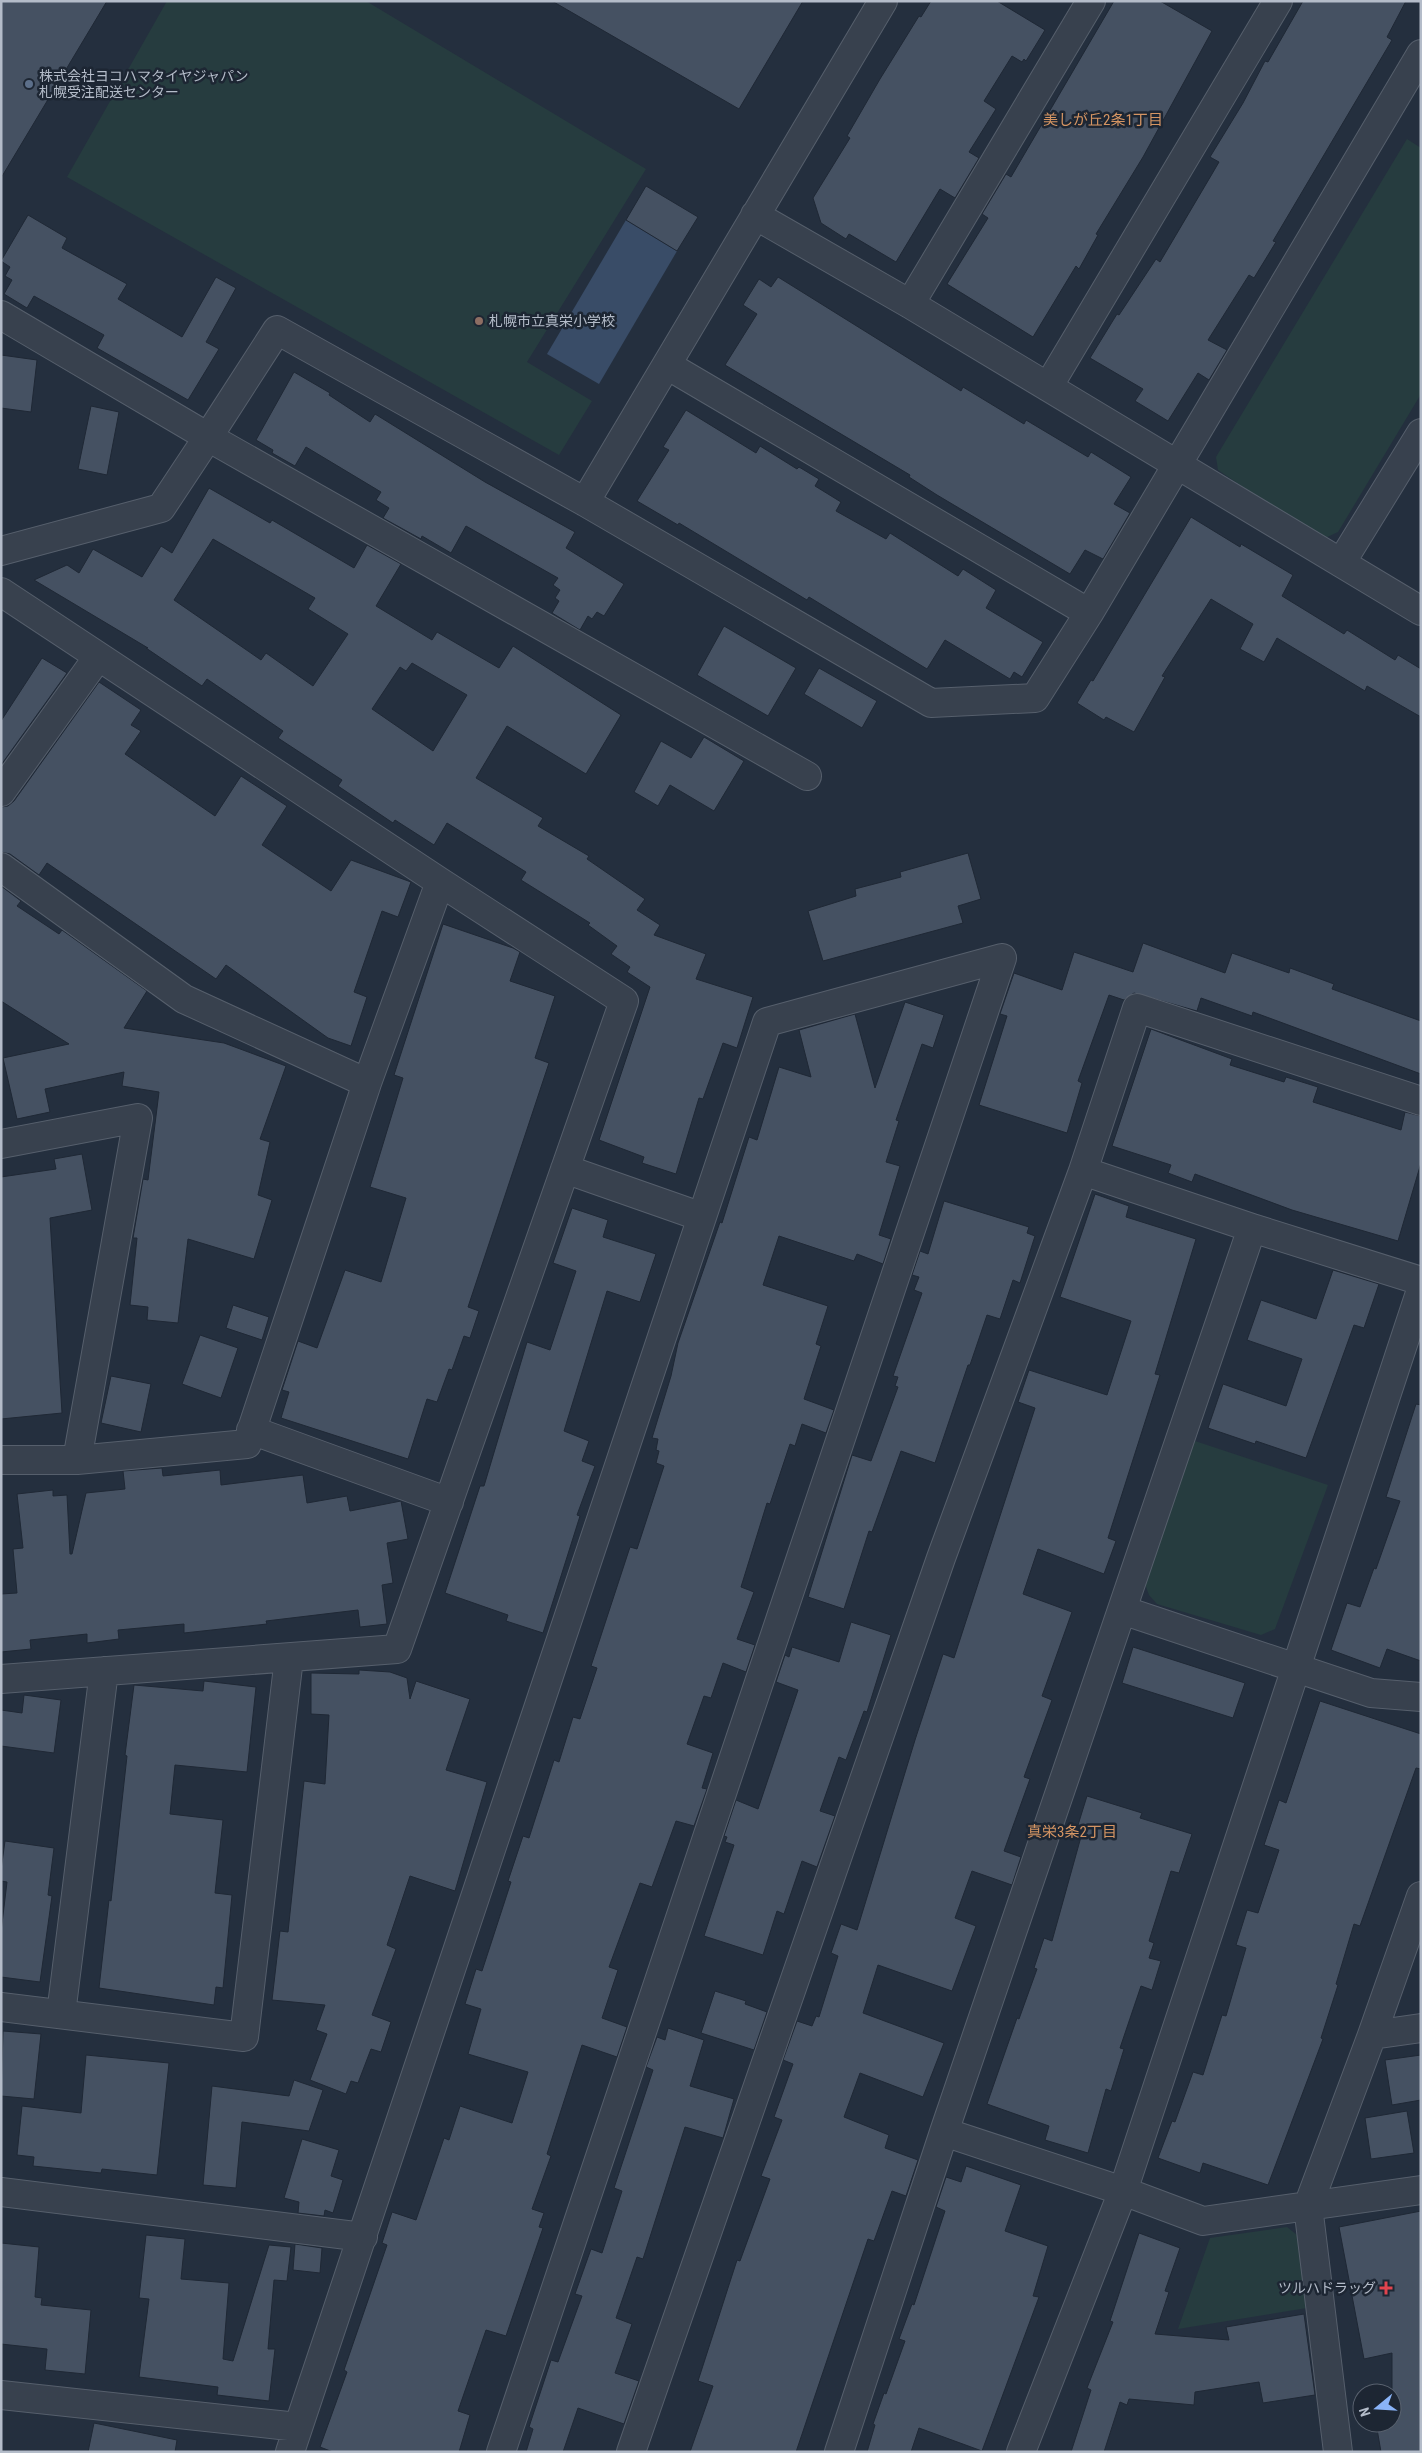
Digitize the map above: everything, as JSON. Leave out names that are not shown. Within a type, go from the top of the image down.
[{"type":"street","points":[[585,502],[883,1]]},
{"type":"street","points":[[910,304],[1091,1]]},
{"type":"street","points":[[1048,386],[1278,1]]},
{"type":"street","points":[[1,551],[161,508],[277,330],[585,502],[931,703],[1035,698],[1089,614],[1421,54]]},
{"type":"street","points":[[755,215],[1048,386],[1421,611]]},
{"type":"street","points":[[1,315],[208,437],[807,776]]},
{"type":"street","points":[[667,365],[1089,614]]},
{"type":"street","points":[[1341,563],[1421,433]]},
{"type":"street","points":[[1,592],[440,882],[624,1001],[397,1650],[1,1679]]},
{"type":"street","points":[[1,792],[98,657]]},
{"type":"street","points":[[1,867],[184,999],[367,1083]]},
{"type":"street","points":[[1,1460],[77,1460],[247,1444],[367,1083],[440,882]]},
{"type":"street","points":[[1,2395],[294,2439],[767,1022],[1002,958],[501,2452]]},
{"type":"street","points":[[631,2452],[941,1558],[1083,1172],[1137,1008],[1421,1100]]},
{"type":"street","points":[[1,1144],[138,1118],[77,1460]]},
{"type":"street","points":[[565,1170],[702,1217]]},
{"type":"street","points":[[1083,1172],[1421,1281]]},
{"type":"street","points":[[839,2452],[944,2132],[1252,1228]]},
{"type":"street","points":[[1021,2452],[1123,2191],[1421,1290]]},
{"type":"street","points":[[251,1430],[449,1502]]},
{"type":"street","points":[[1122,1610],[1371,1693],[1421,1697]]},
{"type":"street","points":[[1,2007],[244,2037],[289,1658]]},
{"type":"street","points":[[61,2014],[104,1671]]},
{"type":"street","points":[[1338,2452],[1308,2206],[1372,2035],[1421,1896]]},
{"type":"street","points":[[1372,2035],[1421,2028]]},
{"type":"street","points":[[944,2132],[1123,2191],[1203,2221],[1421,2190]]},
{"type":"street","points":[[1,2192],[363,2237]]},
{"type":"green space","name":"札幌市立真栄小学校","points":[[167,1],[366,1],[646,169],[527,362],[592,401],[559,455],[67,177]]},
{"type":"green space","points":[[1407,139],[1421,148],[1421,394],[1338,532],[1321,540],[1218,470],[1216,457]]},
{"type":"green space","points":[[1195,1441],[1328,1485],[1275,1629],[1261,1635],[1157,1604],[1149,1595],[1144,1581]]},
{"type":"green space","points":[[1287,2227],[1297,2235],[1307,2308],[1178,2329],[1210,2238]]},
{"type":"water","points":[[626,220],[677,251],[599,384],[547,354]]},
{"type":"building","name":"株式会社ヨコハマタイヤジャパン 札幌受注配送センター","points":[[1,1],[107,1],[1,178]]},
{"type":"building","points":[[552,1],[803,1],[739,109]]},
{"type":"building","points":[[931,1],[997,1],[1045,30],[1026,61],[1024,59],[1022,62],[1012,56],[984,101],[996,109],[969,152],[979,158],[955,198],[940,189],[896,262],[849,234],[846,239],[821,223],[813,198],[850,138],[847,136],[880,79],[919,16],[921,17]]},
{"type":"building","points":[[1114,1],[1160,1],[1212,31],[1143,157],[1096,234],[1098,235],[1079,269],[1076,266],[1033,337],[947,284],[988,218],[982,214],[1006,174],[1011,177]]},
{"type":"building","points":[[1303,1],[1406,1],[1387,37],[1392,40],[1273,241],[1276,242],[1254,278],[1249,275],[1208,340],[1227,350],[1209,380],[1198,373],[1168,421],[1135,401],[1143,389],[1090,358],[1117,314],[1119,315],[1156,259],[1160,262],[1219,162],[1210,157],[1243,103],[1265,61],[1268,62]]},
{"type":"building","points":[[646,186],[698,217],[677,251],[626,220]]},
{"type":"building","points":[[28,215],[67,238],[62,248],[127,284],[118,299],[182,337],[216,277],[236,288],[206,342],[219,349],[188,400],[97,348],[104,335],[34,296],[27,308],[4,294],[12,280],[5,276],[10,267],[1,261]]},
{"type":"building","points":[[778,277],[961,391],[963,387],[1024,424],[1026,420],[1088,457],[1091,452],[1131,477],[1114,504],[1130,513],[1103,559],[1085,550],[1070,574],[937,495],[909,477],[910,475],[725,365],[757,314],[743,305],[759,279],[771,287]]},
{"type":"building","points":[[1,355],[37,360],[31,412],[1,408]]},
{"type":"building","points":[[294,372],[330,393],[329,395],[370,422],[375,414],[485,482],[575,532],[566,548],[624,584],[604,616],[597,612],[592,619],[588,616],[580,630],[552,613],[559,601],[555,598],[560,590],[553,585],[558,578],[466,526],[451,553],[422,536],[421,539],[383,518],[389,508],[376,500],[381,492],[306,447],[295,466],[272,453],[273,450],[256,440]]},
{"type":"building","points":[[91,406],[119,412],[107,475],[78,469]]},
{"type":"building","points":[[686,410],[756,453],[760,446],[797,469],[799,467],[819,479],[815,486],[841,502],[836,511],[886,539],[890,533],[958,576],[963,569],[996,590],[986,608],[1043,642],[1022,677],[1014,672],[1010,679],[945,640],[927,669],[809,597],[807,600],[679,523],[678,525],[637,501],[669,450],[663,447]]},
{"type":"building","points":[[209,488],[270,523],[272,520],[354,568],[367,545],[401,564],[376,606],[432,640],[437,632],[499,668],[513,646],[621,715],[586,774],[507,726],[476,778],[543,818],[538,826],[589,856],[587,859],[645,899],[637,910],[660,925],[654,935],[706,954],[696,979],[753,997],[737,1048],[723,1043],[703,1099],[699,1098],[676,1174],[642,1163],[644,1157],[599,1140],[650,987],[627,972],[630,967],[611,954],[617,946],[588,925],[590,923],[521,880],[526,872],[447,823],[434,845],[395,820],[393,823],[338,786],[342,780],[278,738],[283,731],[207,679],[202,686],[146,648],[148,648],[34,580],[67,565],[79,573],[93,549],[142,577],[161,546],[172,553]],"holes":[[[213,539],[315,598],[308,609],[348,634],[313,686],[266,653],[261,660],[174,600]],[[412,663],[467,695],[433,751],[372,709],[400,667],[406,671]]]},
{"type":"building","points":[[1191,517],[1240,547],[1241,544],[1293,575],[1282,596],[1344,634],[1347,630],[1395,660],[1398,655],[1421,669],[1421,717],[1367,686],[1365,691],[1277,638],[1264,662],[1240,649],[1253,624],[1211,599],[1162,676],[1165,677],[1134,732],[1106,717],[1104,720],[1077,703],[1091,680],[1093,681]]},
{"type":"building","points":[[724,626],[796,668],[768,716],[697,675]]},
{"type":"building","points":[[42,658],[67,673],[1,765],[1,721]]},
{"type":"building","points":[[819,668],[877,701],[862,728],[804,694]]},
{"type":"building","points":[[99,682],[141,710],[131,725],[141,731],[125,754],[215,816],[241,776],[287,806],[262,845],[331,891],[351,860],[411,882],[398,917],[382,911],[354,992],[367,997],[351,1046],[328,1038],[226,965],[216,979],[47,863],[39,875],[10,854],[1,852],[1,807],[8,806],[14,801]]},
{"type":"building","points":[[704,737],[744,761],[714,811],[670,785],[658,806],[634,792],[661,741],[691,758]]},
{"type":"building","points":[[968,853],[981,899],[958,906],[963,923],[823,961],[808,911],[856,896],[855,889],[901,877],[900,872]]},
{"type":"building","points":[[1,886],[21,901],[17,906],[59,934],[62,930],[147,991],[124,1028],[224,1043],[286,1066],[260,1139],[270,1142],[258,1195],[272,1200],[254,1259],[188,1239],[178,1323],[147,1320],[148,1307],[130,1305],[137,1238],[133,1238],[143,1179],[148,1180],[159,1092],[122,1086],[124,1072],[45,1089],[50,1112],[17,1119],[3,1058],[69,1044],[1,1001]]},
{"type":"building","points":[[443,924],[520,952],[510,981],[555,996],[535,1058],[549,1063],[468,1307],[479,1311],[470,1338],[464,1336],[452,1370],[449,1369],[437,1402],[427,1399],[408,1459],[281,1418],[289,1392],[282,1390],[298,1341],[317,1348],[345,1270],[381,1282],[406,1198],[370,1187],[403,1078],[394,1075]]},
{"type":"building","points":[[1143,943],[1225,973],[1232,953],[1289,973],[1290,968],[1334,984],[1332,989],[1421,1021],[1421,1074],[1253,1012],[1252,1016],[1201,998],[1197,1011],[1134,993],[1124,1000],[1109,995],[1078,1081],[1082,1083],[1067,1133],[979,1105],[1007,1016],[1000,1014],[1014,973],[1062,990],[1074,952],[1133,972]]},
{"type":"building","points":[[905,1002],[944,1015],[933,1048],[922,1044],[896,1120],[899,1121],[886,1162],[900,1166],[879,1235],[891,1239],[883,1264],[857,1254],[854,1261],[779,1236],[763,1285],[828,1306],[816,1344],[821,1346],[804,1399],[834,1410],[826,1433],[802,1424],[795,1446],[790,1444],[770,1504],[767,1503],[741,1587],[754,1592],[737,1639],[755,1645],[746,1672],[723,1663],[711,1698],[704,1696],[687,1744],[713,1753],[702,1788],[707,1789],[694,1826],[676,1821],[652,1887],[640,1883],[609,1967],[618,1970],[602,2018],[627,2027],[617,2057],[582,2045],[547,2154],[551,2156],[532,2209],[544,2213],[539,2227],[543,2228],[506,2336],[486,2330],[458,2411],[470,2415],[459,2452],[333,2452],[320,2447],[347,2372],[344,2370],[387,2245],[382,2243],[392,2212],[416,2220],[444,2138],[449,2140],[460,2106],[512,2123],[528,2072],[468,2054],[481,2009],[465,2004],[476,1969],[482,1971],[511,1882],[508,1881],[523,1836],[529,1838],[554,1760],[559,1762],[573,1717],[580,1719],[597,1668],[591,1666],[630,1547],[637,1549],[664,1466],[656,1463],[659,1451],[656,1450],[658,1439],[652,1438],[671,1376],[678,1343],[720,1222],[722,1223],[749,1137],[757,1140],[779,1067],[811,1077],[799,1030],[855,1014],[875,1088]]},
{"type":"building","points":[[1151,1029],[1232,1059],[1230,1065],[1284,1082],[1286,1077],[1318,1087],[1313,1102],[1401,1130],[1405,1112],[1421,1116],[1421,1163],[1398,1241],[1292,1210],[1195,1174],[1192,1182],[1168,1173],[1171,1165],[1112,1146]]},
{"type":"building","points":[[82,1154],[92,1210],[50,1218],[62,1413],[1,1419],[1,1177],[56,1169],[54,1159]]},
{"type":"building","points":[[1095,1194],[1129,1206],[1126,1217],[1196,1239],[1155,1374],[1160,1375],[1108,1538],[1116,1541],[1104,1574],[1038,1549],[1023,1594],[1072,1612],[1042,1696],[1052,1700],[1024,1777],[1030,1779],[1004,1851],[1021,1857],[1012,1885],[972,1871],[955,1918],[976,1926],[952,1991],[878,1965],[863,2013],[944,2043],[923,2097],[860,2073],[844,2117],[889,2135],[885,2148],[918,2160],[906,2196],[892,2191],[874,2241],[868,2239],[796,2452],[690,2452],[713,2386],[698,2381],[737,2260],[740,2261],[770,2179],[761,2176],[782,2120],[774,2117],[793,2064],[783,2060],[797,2021],[812,2026],[816,2016],[819,2017],[838,1956],[831,1953],[841,1924],[857,1930],[943,1654],[954,1658],[1035,1408],[1018,1402],[1029,1370],[1107,1395],[1131,1321],[1060,1297]]},
{"type":"building","points":[[944,1201],[1029,1227],[1027,1233],[1035,1236],[1020,1283],[1013,1280],[1000,1319],[987,1315],[935,1463],[901,1451],[872,1532],[869,1531],[844,1609],[808,1597],[852,1455],[871,1461],[898,1387],[895,1386],[898,1377],[893,1376],[922,1293],[914,1290],[919,1277],[912,1275],[920,1251],[928,1254]]},
{"type":"building","points":[[572,1208],[608,1220],[603,1237],[656,1254],[640,1302],[607,1291],[564,1431],[589,1441],[582,1461],[595,1466],[577,1515],[580,1516],[543,1633],[506,1621],[508,1615],[445,1593],[480,1486],[484,1486],[527,1342],[550,1350],[576,1271],[553,1263]]},
{"type":"building","points":[[1333,1270],[1379,1284],[1364,1328],[1354,1325],[1306,1458],[1256,1441],[1255,1444],[1208,1428],[1223,1384],[1286,1406],[1302,1359],[1247,1340],[1261,1300],[1316,1319]]},
{"type":"building","points":[[233,1305],[269,1317],[262,1340],[226,1328]]},
{"type":"building","points":[[200,1335],[238,1348],[221,1398],[182,1384]]},
{"type":"building","points":[[111,1376],[151,1384],[141,1432],[101,1423]]},
{"type":"building","points":[[1416,1404],[1421,1405],[1421,1661],[1387,1649],[1380,1668],[1331,1650],[1347,1603],[1360,1607],[1374,1568],[1376,1569],[1400,1501],[1386,1497]]},
{"type":"building","points":[[162,1468],[163,1476],[220,1470],[221,1485],[303,1475],[307,1503],[347,1496],[350,1511],[401,1501],[408,1539],[387,1543],[393,1583],[382,1585],[387,1624],[360,1627],[358,1610],[266,1621],[267,1624],[184,1633],[184,1624],[118,1630],[119,1639],[87,1643],[87,1634],[30,1640],[31,1649],[1,1652],[1,1594],[17,1593],[13,1549],[23,1548],[17,1494],[53,1490],[53,1496],[67,1495],[70,1554],[72,1554],[86,1493],[125,1489],[123,1471]]},
{"type":"building","points":[[851,1622],[891,1635],[867,1712],[864,1711],[846,1760],[839,1757],[820,1811],[835,1816],[817,1867],[802,1861],[784,1914],[777,1911],[763,1955],[704,1936],[734,1845],[725,1842],[727,1837],[724,1836],[736,1800],[758,1809],[798,1690],[776,1682],[785,1655],[789,1657],[792,1647],[839,1662]]},
{"type":"building","points":[[1133,1647],[1245,1683],[1233,1718],[1122,1683]]},
{"type":"building","points":[[359,1670],[390,1672],[407,1678],[410,1699],[416,1681],[470,1699],[446,1770],[487,1782],[455,1891],[410,1876],[387,1945],[396,1949],[372,2015],[391,2022],[381,2052],[371,2049],[358,2083],[351,2081],[346,2094],[310,2080],[327,2034],[316,2030],[325,2005],[272,2000],[280,1931],[288,1932],[304,1781],[325,1784],[329,1715],[311,1714],[311,1673],[359,1674]]},
{"type":"building","points":[[204,1681],[256,1687],[247,1772],[175,1765],[170,1814],[223,1820],[215,1893],[232,1895],[223,1988],[216,1987],[214,2005],[99,1988],[109,1900],[111,1901],[127,1756],[125,1755],[134,1685],[203,1691]]},
{"type":"building","points":[[24,1695],[61,1700],[54,1753],[1,1746],[1,1710],[22,1713]]},
{"type":"building","points":[[1320,1701],[1421,1734],[1421,1769],[1416,1768],[1360,1926],[1354,1924],[1336,1984],[1338,1985],[1321,2038],[1323,2039],[1268,2185],[1203,2163],[1200,2173],[1158,2158],[1172,2121],[1175,2122],[1193,2072],[1203,2075],[1222,2015],[1226,2016],[1246,1948],[1236,1945],[1247,1910],[1258,1913],[1279,1850],[1264,1845],[1279,1800],[1286,1803]]},
{"type":"building","points":[[1087,1796],[1142,1813],[1140,1818],[1192,1834],[1179,1873],[1171,1871],[1149,1941],[1154,1943],[1149,1958],[1161,1961],[1152,1990],[1141,1986],[1120,2048],[1124,2049],[1111,2091],[1106,2089],[1088,2153],[1045,2140],[1049,2126],[987,2104],[1017,2018],[1019,2019],[1037,1969],[1034,1968],[1044,1938],[1052,1941],[1084,1826],[1078,1825]]},
{"type":"building","points":[[5,1841],[54,1848],[48,1895],[52,1896],[40,1982],[1,1977],[1,1932],[7,1882],[1,1881]]},
{"type":"building","points":[[715,1991],[746,2001],[745,2004],[767,2012],[754,2050],[701,2033]]},
{"type":"building","points":[[668,2028],[704,2040],[690,2086],[734,2099],[723,2138],[685,2127],[643,2259],[637,2257],[616,2318],[632,2324],[615,2373],[639,2381],[624,2424],[578,2408],[563,2452],[526,2452],[533,2429],[529,2427],[551,2360],[558,2362],[582,2296],[575,2294],[591,2249],[602,2253],[622,2191],[614,2188],[653,2070],[646,2067],[657,2037],[665,2040]]},
{"type":"building","points":[[3,2031],[41,2034],[34,2099],[1,2096]]},
{"type":"building","points":[[86,2055],[169,2063],[157,2175],[102,2169],[101,2173],[33,2166],[34,2157],[17,2155],[22,2106],[81,2113]]},
{"type":"building","points":[[1421,2055],[1421,2100],[1392,2105],[1385,2060]]},
{"type":"building","points":[[294,2080],[323,2090],[309,2131],[242,2122],[236,2188],[203,2185],[212,2086],[289,2096]]},
{"type":"building","points":[[1407,2111],[1414,2153],[1371,2159],[1365,2118]]},
{"type":"building","points":[[302,2139],[339,2150],[331,2176],[343,2180],[333,2213],[325,2210],[324,2216],[298,2213],[299,2202],[284,2198]]},
{"type":"building","points":[[966,2166],[1021,2185],[1005,2231],[1048,2246],[1033,2296],[1039,2297],[982,2451],[919,2428],[911,2452],[867,2452],[875,2425],[873,2424],[905,2341],[899,2339],[912,2304],[914,2305],[945,2211],[936,2207],[946,2177],[961,2182]]},
{"type":"building","name":"ツルハドラッグ","points":[[1421,2211],[1421,2452],[1381,2452],[1378,2433],[1402,2433],[1402,2383],[1392,2383],[1392,2353],[1364,2359],[1339,2227]]},
{"type":"building","points":[[1139,2233],[1180,2248],[1165,2291],[1169,2292],[1155,2334],[1229,2340],[1226,2327],[1304,2314],[1315,2395],[1263,2403],[1259,2382],[1195,2392],[1194,2405],[1129,2399],[1127,2405],[1120,2402],[1104,2452],[1071,2452],[1091,2390],[1087,2388],[1113,2322],[1110,2321]]},
{"type":"building","points":[[146,2235],[185,2239],[181,2279],[229,2283],[223,2359],[233,2361],[269,2245],[291,2247],[287,2281],[274,2280],[268,2349],[275,2349],[269,2401],[217,2395],[218,2387],[139,2377],[149,2299],[139,2298]]},
{"type":"building","points":[[1,2243],[39,2247],[35,2297],[42,2298],[41,2305],[91,2310],[85,2374],[45,2370],[47,2349],[1,2344]]},
{"type":"building","points":[[295,2244],[322,2248],[320,2273],[293,2270]]},
{"type":"building","points":[[94,2423],[177,2440],[175,2452],[88,2452]]},
{"type":"place","name":"株式会社ヨコハマタイヤジャパン 札幌受注配送センター","points":[[29,84]]},
{"type":"place","name":"札幌市立真栄小学校","points":[[479,321]]},
{"type":"place","name":"ツルハドラッグ","points":[[1386,2288]]},
{"type":"district","name":"美しが丘2条1丁目","points":[[1103,120]]},
{"type":"district","name":"真栄3条2丁目","points":[[1072,1832]]}]
